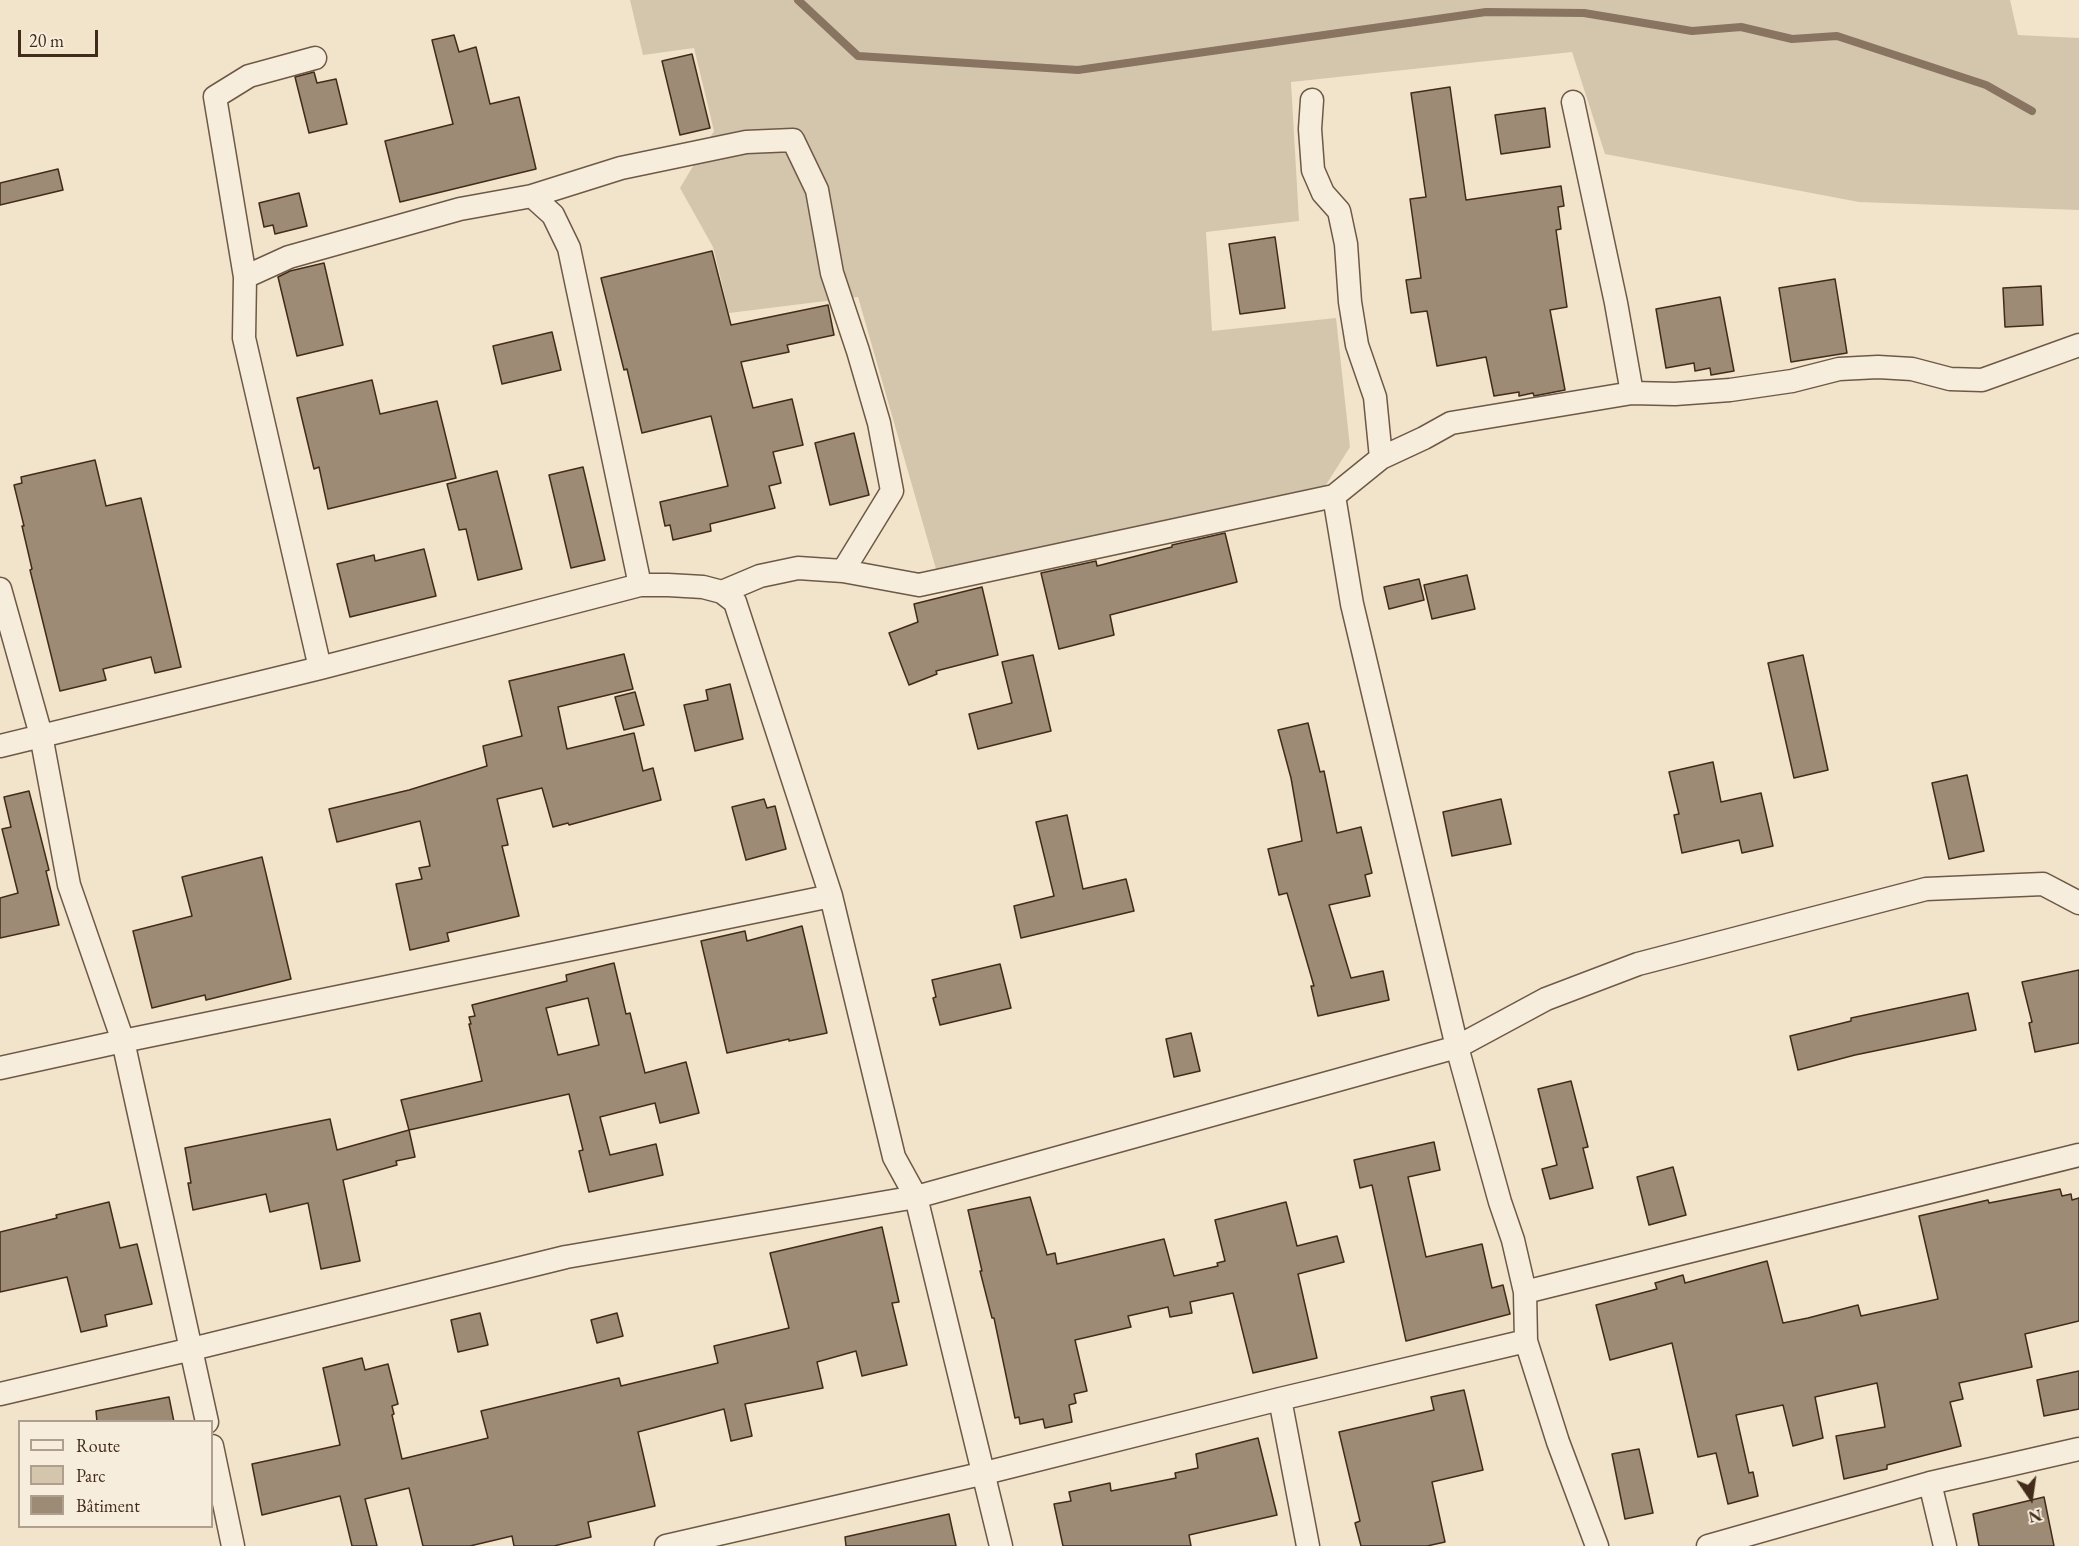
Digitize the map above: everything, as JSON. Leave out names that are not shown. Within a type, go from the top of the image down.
[{"type":"street","points":[[315,58],[249,76],[215,97],[245,277],[244,338],[320,668]]},
{"type":"street","points":[[1312,100],[1310,129],[1313,170],[1323,193],[1339,211],[1346,244],[1350,302],[1357,345],[1375,397],[1381,458]]},
{"type":"street","points":[[1573,102],[1616,303],[1632,393]]},
{"type":"street","points":[[245,277],[289,256],[460,209],[532,196],[621,168],[746,142],[793,140],[817,190],[832,273],[879,423],[892,491],[843,571]]},
{"type":"street","points":[[532,196],[553,215],[569,248],[640,585]]},
{"type":"street","points":[[722,592],[760,576],[798,568],[843,571],[919,585],[1334,496],[1381,458],[1451,423],[1632,393],[1675,394],[1730,390],[1792,381],[1839,369],[1878,367],[1912,369],[1950,379],[1982,380],[2079,345]]},
{"type":"street","points":[[1334,496],[1352,604],[1457,1047],[1500,1202],[1513,1240],[1525,1292],[1526,1341],[1558,1442],[1596,1546]]},
{"type":"street","points":[[0,746],[320,668],[640,585],[703,587],[722,592],[735,602],[831,896],[894,1157],[916,1197],[1001,1546]]},
{"type":"street","points":[[0,589],[41,735],[69,885],[123,1041],[207,1420]]},
{"type":"street","points":[[0,1394],[566,1257],[916,1197],[1457,1047],[1546,999],[1638,964],[1926,889],[2043,884],[2079,903]]},
{"type":"street","points":[[0,1068],[831,896]]},
{"type":"street","points":[[1525,1292],[2079,1155]]},
{"type":"street","points":[[671,1545],[985,1473],[1280,1399],[1526,1341]]},
{"type":"street","points":[[1280,1399],[1308,1546]]},
{"type":"street","points":[[1708,1546],[1930,1484],[2079,1449]]},
{"type":"street","points":[[213,1451],[233,1546]]},
{"type":"street","points":[[1930,1484],[1945,1546]]},
{"type":"green space","points":[[630,0],[2010,0],[2018,35],[2079,38],[2079,210],[1859,202],[1605,154],[1572,52],[1291,82],[1299,221],[1206,232],[1212,331],[1336,318],[1350,447],[1324,488],[938,576],[858,297],[729,313],[713,247],[680,188],[714,131],[694,48],[643,55]]},
{"type":"building","points":[[454,35],[459,52],[476,47],[490,104],[519,97],[536,169],[400,202],[385,141],[453,124],[432,40]]},
{"type":"building","points":[[692,54],[710,128],[680,135],[662,61]]},
{"type":"building","points":[[314,72],[317,83],[336,79],[347,124],[309,133],[295,77]]},
{"type":"building","points":[[1450,87],[1466,200],[1561,186],[1564,206],[1558,207],[1561,229],[1556,230],[1567,307],[1550,310],[1565,390],[1534,396],[1533,393],[1519,396],[1519,392],[1494,396],[1486,357],[1437,366],[1427,311],[1411,313],[1406,280],[1421,278],[1410,199],[1426,197],[1411,93]]},
{"type":"building","points":[[1545,108],[1550,147],[1501,154],[1495,115]]},
{"type":"building","points":[[58,169],[63,190],[0,205],[0,183]]},
{"type":"building","points":[[299,193],[307,226],[275,234],[273,225],[264,227],[259,203]]},
{"type":"building","points":[[1275,237],[1285,308],[1240,314],[1229,244]]},
{"type":"building","points":[[712,251],[731,325],[828,305],[834,335],[787,345],[789,352],[741,362],[753,408],[792,399],[803,445],[773,452],[781,483],[769,486],[775,508],[710,524],[711,531],[673,540],[670,525],[665,526],[660,502],[728,486],[711,416],[642,433],[627,369],[624,370],[601,278]]},
{"type":"building","points":[[324,263],[343,345],[297,356],[278,277],[290,271]]},
{"type":"building","points":[[1835,279],[1847,353],[1791,362],[1779,288]]},
{"type":"building","points":[[2041,286],[2043,325],[2005,327],[2003,288]]},
{"type":"building","points":[[1720,297],[1734,371],[1711,375],[1710,368],[1695,371],[1694,363],[1666,368],[1656,309]]},
{"type":"building","points":[[552,332],[561,370],[502,384],[493,346]]},
{"type":"building","points":[[372,380],[380,414],[437,401],[456,478],[328,509],[319,467],[314,469],[297,398]]},
{"type":"building","points":[[854,433],[869,495],[830,505],[815,443]]},
{"type":"building","points":[[95,460],[106,506],[141,498],[181,667],[155,673],[151,657],[103,669],[106,680],[60,691],[30,570],[32,569],[22,526],[24,526],[14,485],[22,483],[21,477]]},
{"type":"building","points":[[583,467],[605,560],[571,568],[549,475]]},
{"type":"building","points":[[497,471],[522,569],[478,580],[466,529],[459,530],[447,484]]},
{"type":"building","points":[[1225,533],[1237,582],[1110,615],[1114,635],[1059,649],[1041,573],[1096,561],[1097,566]]},
{"type":"building","points":[[424,549],[436,596],[350,617],[337,564],[374,555],[375,561]]},
{"type":"building","points":[[1467,575],[1475,609],[1432,619],[1424,585]]},
{"type":"building","points":[[1419,579],[1424,600],[1389,609],[1384,587]]},
{"type":"building","points":[[982,587],[998,655],[936,671],[937,674],[909,685],[889,633],[918,622],[914,604]]},
{"type":"building","points":[[624,654],[633,689],[558,707],[567,749],[634,733],[643,771],[653,768],[661,800],[569,825],[568,823],[553,827],[542,788],[497,799],[508,845],[502,846],[519,916],[447,933],[449,941],[410,950],[396,884],[422,879],[419,868],[430,866],[420,821],[337,842],[329,809],[409,790],[487,766],[483,746],[522,736],[509,681]]},
{"type":"building","points":[[1033,655],[1051,731],[978,749],[969,714],[1012,703],[1002,662]]},
{"type":"building","points":[[1803,655],[1828,770],[1794,778],[1768,663]]},
{"type":"building","points":[[730,684],[743,739],[695,751],[684,705],[708,700],[706,690]]},
{"type":"building","points":[[635,692],[644,725],[624,730],[615,697]]},
{"type":"building","points":[[1308,723],[1320,772],[1324,771],[1337,833],[1361,827],[1372,873],[1365,875],[1370,896],[1329,905],[1351,978],[1383,971],[1389,1000],[1318,1016],[1311,986],[1314,986],[1287,893],[1279,895],[1268,849],[1302,841],[1291,778],[1278,730]]},
{"type":"building","points":[[1713,762],[1721,802],[1761,793],[1773,846],[1742,853],[1739,840],[1682,853],[1674,815],[1679,814],[1669,772]]},
{"type":"building","points":[[1967,775],[1984,851],[1949,859],[1932,783]]},
{"type":"building","points":[[29,791],[49,870],[46,871],[59,925],[0,938],[0,898],[18,893],[2,829],[11,827],[4,797]]},
{"type":"building","points":[[764,799],[767,808],[775,806],[786,849],[746,860],[732,807]]},
{"type":"building","points":[[1501,799],[1511,844],[1452,856],[1443,812]]},
{"type":"building","points":[[1067,815],[1083,889],[1126,879],[1134,911],[1021,938],[1014,906],[1054,896],[1036,822]]},
{"type":"building","points":[[262,857],[291,979],[206,1000],[205,995],[152,1008],[133,931],[192,916],[182,877]]},
{"type":"building","points":[[802,926],[827,1033],[727,1053],[701,941],[745,931],[747,941]]},
{"type":"building","points":[[614,963],[626,1014],[630,1013],[645,1073],[686,1062],[699,1113],[660,1123],[655,1103],[600,1117],[610,1155],[656,1144],[663,1175],[589,1192],[579,1151],[583,1150],[569,1094],[409,1130],[401,1100],[482,1081],[469,1024],[471,1024],[469,1017],[475,1016],[472,1005],[567,981],[566,975]],"holes":[[[588,998],[599,1045],[558,1055],[546,1008]]]},
{"type":"building","points":[[1000,964],[1011,1008],[940,1025],[933,998],[936,997],[932,980]]},
{"type":"building","points":[[2079,970],[2079,1043],[2035,1052],[2029,1023],[2032,1022],[2022,982]]},
{"type":"building","points":[[1968,993],[1976,1030],[1855,1055],[1798,1070],[1790,1036],[1851,1021],[1851,1018]]},
{"type":"building","points":[[1191,1033],[1200,1071],[1174,1077],[1166,1039]]},
{"type":"building","points":[[1571,1081],[1588,1147],[1583,1148],[1593,1188],[1550,1199],[1542,1169],[1557,1165],[1538,1089]]},
{"type":"building","points":[[330,1119],[337,1150],[409,1130],[415,1157],[396,1161],[397,1165],[343,1180],[360,1261],[321,1269],[308,1203],[270,1212],[266,1194],[193,1210],[185,1148]]},
{"type":"building","points":[[1434,1142],[1440,1170],[1408,1177],[1426,1257],[1482,1244],[1492,1288],[1503,1285],[1510,1314],[1406,1341],[1372,1185],[1360,1188],[1354,1160]]},
{"type":"building","points":[[1673,1167],[1686,1215],[1649,1225],[1637,1177]]},
{"type":"building","points":[[2060,1189],[2062,1196],[2071,1194],[2072,1200],[2079,1198],[2079,1321],[2025,1334],[2032,1367],[1959,1383],[1963,1399],[1950,1402],[1961,1446],[1887,1465],[1887,1469],[1844,1479],[1836,1436],[1885,1427],[1877,1383],[1815,1397],[1823,1438],[1793,1446],[1783,1405],[1736,1415],[1749,1473],[1753,1472],[1758,1496],[1728,1504],[1716,1453],[1698,1457],[1672,1343],[1610,1360],[1596,1305],[1657,1289],[1655,1283],[1683,1275],[1685,1283],[1767,1261],[1783,1323],[1858,1305],[1861,1316],[1938,1299],[1919,1216],[1988,1200],[1989,1203]]},
{"type":"building","points":[[1030,1197],[1047,1255],[1055,1253],[1057,1264],[1164,1239],[1174,1276],[1218,1266],[1217,1263],[1225,1261],[1215,1220],[1286,1202],[1297,1246],[1337,1236],[1344,1262],[1298,1274],[1317,1358],[1253,1373],[1233,1293],[1190,1302],[1192,1313],[1170,1317],[1168,1307],[1128,1316],[1131,1327],[1075,1340],[1087,1391],[1074,1394],[1076,1403],[1069,1405],[1072,1422],[1045,1428],[1043,1419],[1020,1424],[1019,1417],[1015,1418],[968,1210]]},
{"type":"building","points":[[109,1202],[120,1248],[137,1244],[152,1304],[105,1315],[107,1326],[81,1332],[67,1277],[0,1292],[0,1232]]},
{"type":"building","points":[[882,1227],[899,1302],[892,1303],[907,1365],[862,1376],[856,1351],[817,1362],[823,1388],[745,1404],[752,1436],[731,1441],[724,1409],[638,1432],[655,1506],[588,1522],[591,1537],[554,1546],[514,1546],[512,1536],[470,1546],[423,1546],[409,1488],[365,1499],[377,1546],[352,1546],[340,1496],[262,1515],[252,1464],[340,1445],[323,1368],[362,1358],[365,1370],[388,1364],[398,1404],[392,1406],[394,1414],[392,1415],[402,1459],[488,1438],[481,1411],[619,1378],[621,1386],[718,1363],[714,1346],[789,1328],[770,1253]]},
{"type":"building","points":[[480,1313],[488,1345],[458,1352],[451,1320]]},
{"type":"building","points":[[617,1313],[623,1336],[597,1343],[591,1320]]},
{"type":"building","points":[[2079,1371],[2079,1409],[2044,1416],[2037,1380]]},
{"type":"building","points":[[1464,1390],[1483,1470],[1432,1482],[1445,1542],[1427,1546],[1361,1546],[1355,1523],[1360,1521],[1339,1432],[1434,1410],[1431,1397]]},
{"type":"building","points":[[169,1397],[174,1420],[97,1420],[96,1411]]},
{"type":"building","points":[[1258,1438],[1277,1515],[1189,1535],[1191,1546],[1063,1546],[1054,1504],[1071,1501],[1069,1492],[1110,1483],[1111,1491],[1176,1478],[1175,1473],[1198,1468],[1196,1454]]},
{"type":"building","points":[[1639,1449],[1653,1513],[1625,1519],[1612,1454]]},
{"type":"building","points":[[2044,1497],[2054,1546],[1979,1546],[1973,1514]]},
{"type":"building","points":[[949,1514],[956,1546],[846,1546],[845,1537]]},
{"type":"waterway","points":[[798,0],[858,56],[1078,70],[1486,12],[1584,13],[1692,31],[1741,27],[1792,39],[1837,36],[1986,85],[2032,111]]}]
